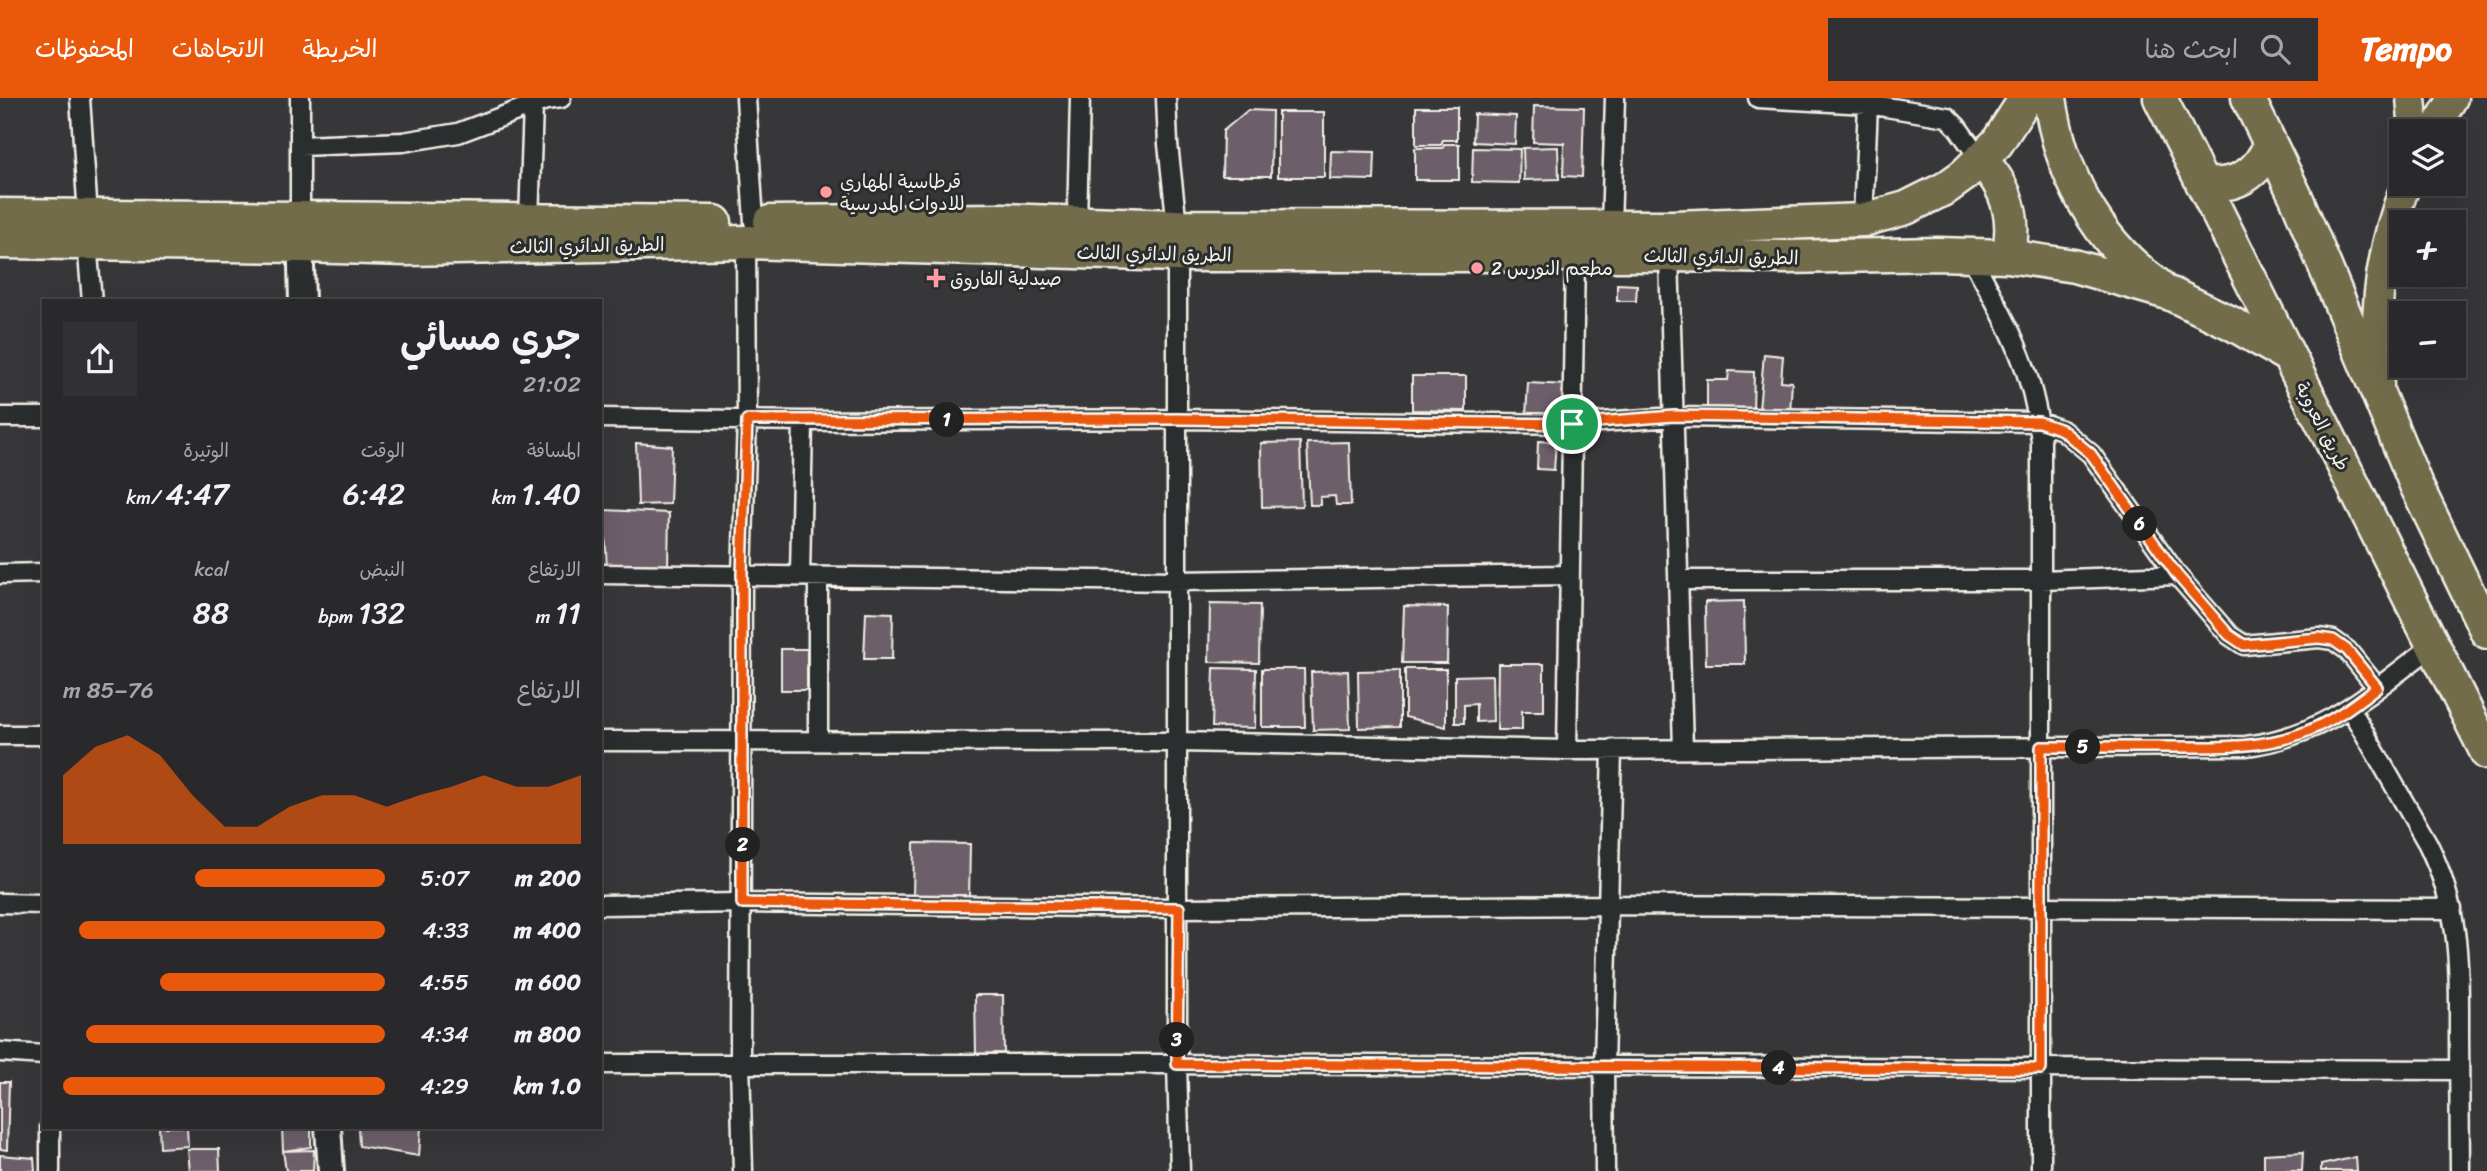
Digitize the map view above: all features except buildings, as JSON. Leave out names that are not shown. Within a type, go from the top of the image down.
[{"type":"highway","name":"الطريق الدائري الثالث","points":[[300,232],[407,249],[1002,220],[1077,223],[1177,240],[1611,226],[1737,226],[1863,220],[1906,208],[1946,188],[1981,160],[2010,125],[2026,98]]},
{"type":"highway","points":[[2050,98],[2061,151],[2081,199],[2111,242],[2129,261],[2171,294]]},
{"type":"highway","name":"طريق العروبة","points":[[2160,98],[2487,753]]},
{"type":"highway","points":[[2248,98],[2296,197],[2416,485],[2487,632]]},
{"type":"highway","points":[[2202,183],[2223,185],[2244,178],[2260,163],[2270,144]]},
{"type":"highway","points":[[1981,160],[2001,183],[2007,197],[2012,226],[2008,256]]},
{"type":"highway","name":"الطريق الدائري الثالث","points":[[0,215],[88,229],[300,232],[528,220],[750,232],[1177,240],[1575,255],[2008,256],[2074,266],[2171,294],[2231,323],[2288,356]]},
{"type":"highway","name":"الطريق الدائري الثالث","points":[[0,242],[88,229]]},
{"type":"main road","points":[[2411,98],[2413,119]]},
{"type":"main road","points":[[2441,119],[2453,98]]},
{"type":"main road","points":[[2380,395],[2376,357],[2379,280],[2387,242],[2402,196]]},
{"type":"street","points":[[80,98],[92,299]]},
{"type":"street","points":[[300,98],[302,299]]},
{"type":"street","points":[[300,146],[417,140],[458,133],[546,100],[561,98]]},
{"type":"street","points":[[743,1171],[740,1063],[742,575],[750,232],[746,98]]},
{"type":"street","points":[[1077,223],[1080,98]]},
{"type":"street","points":[[1166,98],[1177,240],[1177,1064],[1180,1171]]},
{"type":"street","points":[[1611,226],[1615,98]]},
{"type":"street","points":[[1758,98],[1868,104],[1947,117],[1981,160]]},
{"type":"street","points":[[1863,220],[1868,104]]},
{"type":"street","points":[[528,220],[533,106]]},
{"type":"street","points":[[1567,750],[1575,255]]},
{"type":"street","points":[[1669,255],[1684,749]]},
{"type":"street","points":[[1970,255],[2021,353],[2029,375],[2039,422],[2040,1171]]},
{"type":"street","points":[[602,418],[803,421],[1176,419],[1572,424],[1674,416],[2039,422],[2062,430],[2091,454],[2177,575],[2229,635],[2244,645],[2319,638],[2333,640],[2347,650],[2377,687]]},
{"type":"street","points":[[0,417],[42,417]]},
{"type":"street","points":[[800,576],[803,421]]},
{"type":"street","points":[[0,574],[42,573]]},
{"type":"street","points":[[602,574],[1176,580],[1569,575]]},
{"type":"street","points":[[1679,580],[2041,580],[2177,575]]},
{"type":"street","points":[[818,577],[818,741]]},
{"type":"street","points":[[602,741],[1177,742],[1567,750],[2255,744],[2301,734],[2350,708],[2434,645]]},
{"type":"street","points":[[2350,708],[2428,844],[2438,865],[2452,909],[2459,958],[2460,1171]]},
{"type":"street","points":[[0,735],[42,735]]},
{"type":"street","points":[[1605,1171],[1604,1067],[1612,749]]},
{"type":"street","points":[[0,903],[42,904]]},
{"type":"street","points":[[602,905],[742,903],[1179,908],[1608,905],[2452,909]]},
{"type":"street","points":[[0,1052],[42,1055]]},
{"type":"street","points":[[602,1064],[2459,1070]]},
{"type":"street","points":[[50,1129],[50,1171]]},
{"type":"street","points":[[328,1129],[331,1171]]},
{"type":"place","name":"قرطاسية المهاري للادوات المدرسية","points":[[826,192]]},
{"type":"place","name":"مطعم النورس 2","points":[[1477,268]]},
{"type":"place","name":"صيدلية الفاروق","points":[[936,278]]},
{"type":"route","points":[[1674,416],[2039,422],[2051,425],[2072,437],[2091,454],[2177,575],[2229,635],[2244,645],[2319,638],[2333,640],[2347,650],[2377,687],[2350,708],[2318,727],[2264,743],[2227,747],[2041,747],[2041,1069],[1177,1064],[1179,908],[742,903],[742,575],[747,420],[1176,419],[1572,424],[1674,416]]}]
